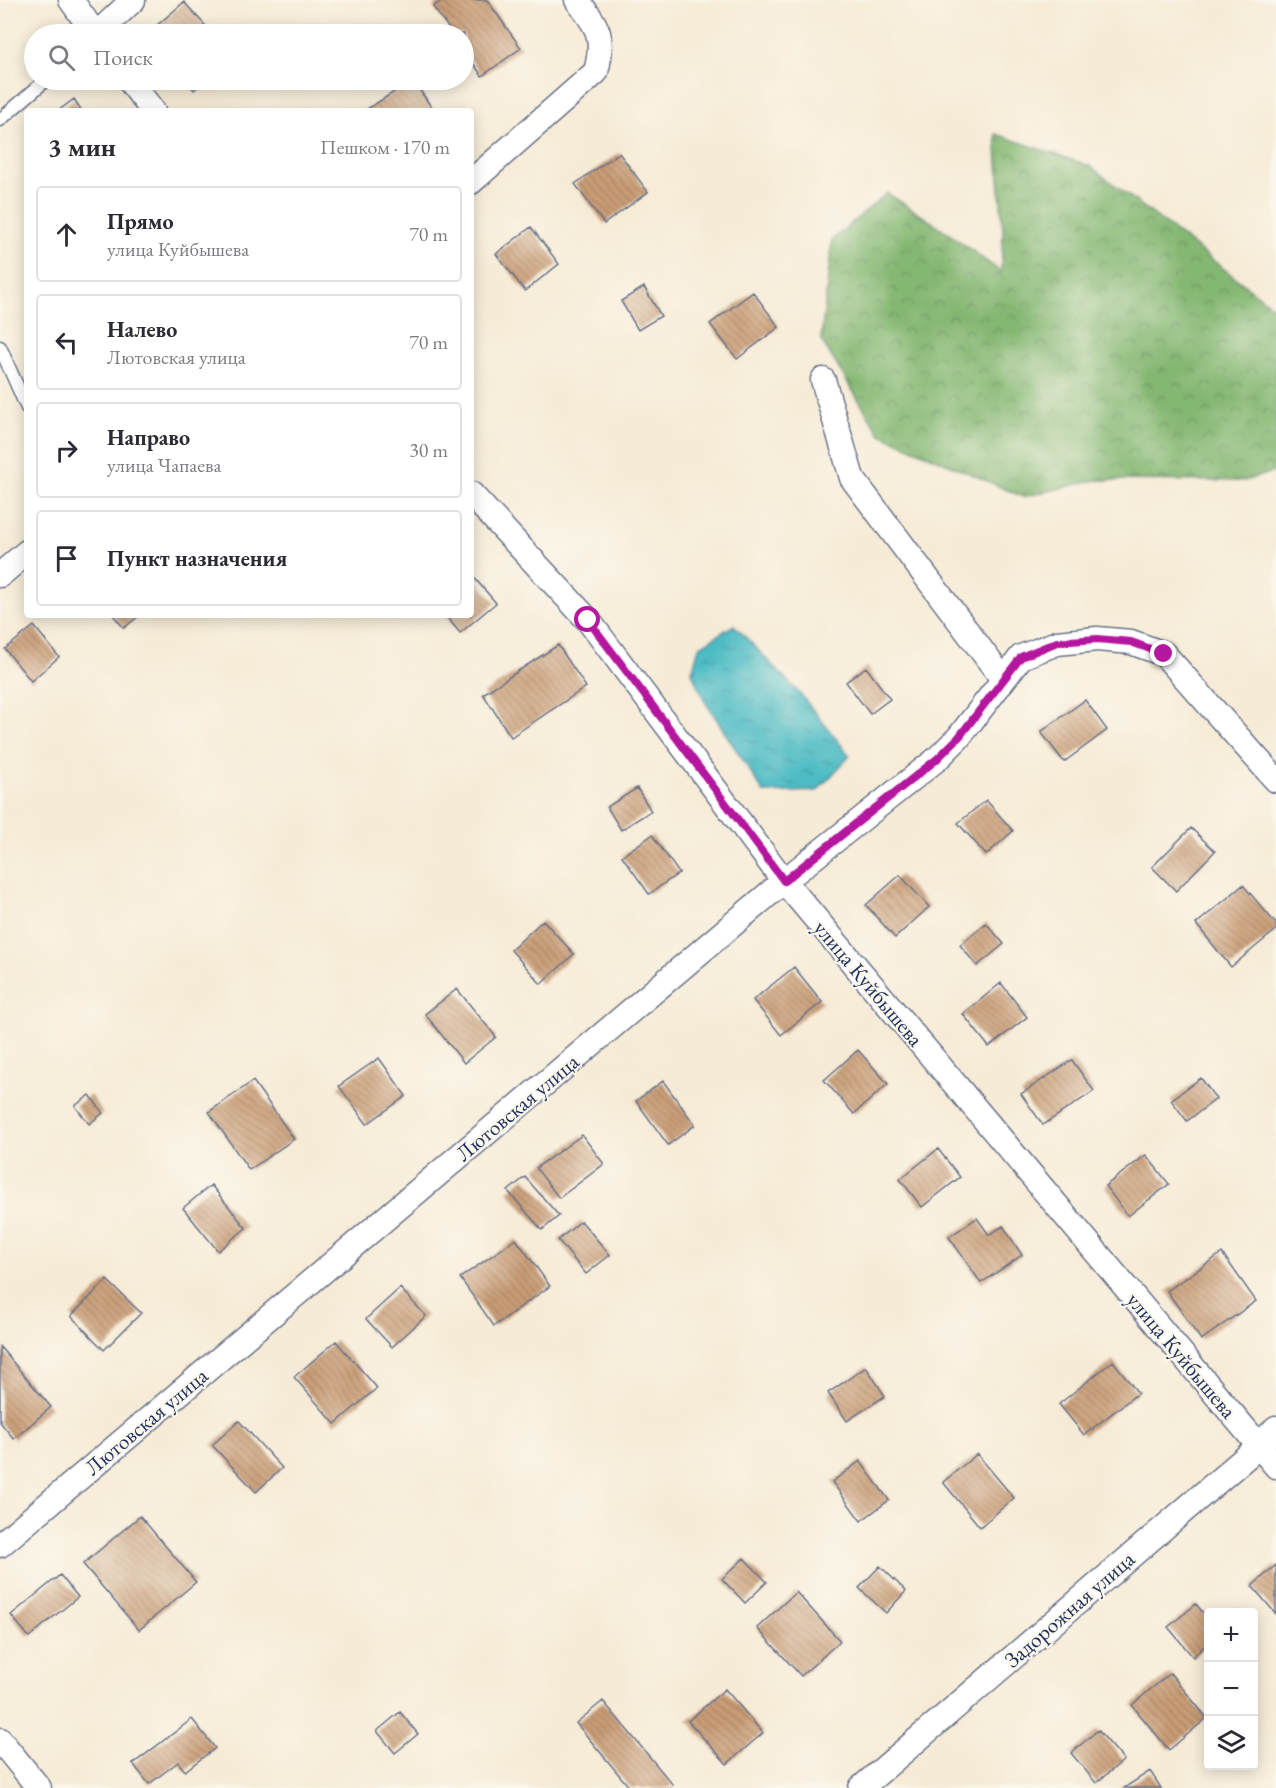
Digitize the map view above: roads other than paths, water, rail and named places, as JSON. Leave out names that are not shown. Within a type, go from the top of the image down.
[{"type":"street","points":[[71,0],[89,24]]},
{"type":"street","points":[[107,24],[133,0]]},
{"type":"street","points":[[474,179],[596,72],[601,51],[596,23],[577,0]]},
{"type":"street","points":[[137,90],[151,108]]},
{"type":"street","points":[[824,380],[852,477],[1003,679]]},
{"type":"street","name":"улица Куйбышева","points":[[474,497],[588,620],[784,881],[1276,1466]]},
{"type":"street","points":[[0,575],[24,555]]},
{"type":"street","name":"Лютовская улица","points":[[0,1545],[784,881],[937,759],[959,737],[1021,657],[1057,642],[1097,639],[1131,642],[1164,654],[1276,780]]},
{"type":"street","name":"Задорожная улица","points":[[861,1788],[1258,1446],[1276,1428]]},
{"type":"street","points":[[0,1740],[39,1788]]},
{"type":"lane","points":[[0,120],[34,90]]},
{"type":"lane","points":[[0,347],[24,401]]},
{"type":"water","points":[[734,625],[801,695],[850,756],[817,791],[764,793],[704,700],[692,672],[699,647]]}]
